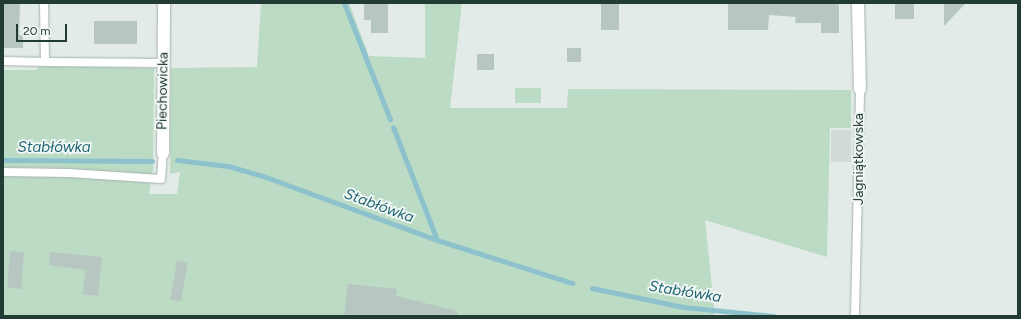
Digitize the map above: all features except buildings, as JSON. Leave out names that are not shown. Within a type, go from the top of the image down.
[{"type":"street","name":"Piechowicka","points":[[163,153],[164,3]]},
{"type":"street","name":"Jagniątkowska","points":[[858,3],[860,89]]},
{"type":"lane","points":[[44,3],[45,62]]},
{"type":"lane","points":[[3,61],[164,63]]},
{"type":"lane","name":"Jagniątkowska","points":[[855,315],[860,89]]},
{"type":"lane","name":"Piechowicka","points":[[3,172],[69,173],[161,179],[163,153]]},
{"type":"shaded area","points":[[831,130],[851,130],[851,162],[831,162]]},
{"type":"green space","points":[[261,3],[349,3],[369,56],[425,58],[425,3],[462,3],[450,108],[567,108],[568,89],[851,90],[851,128],[830,128],[827,257],[705,220],[715,316],[3,316],[3,70],[37,70],[38,66],[154,68],[153,169],[149,194],[177,194],[180,172],[170,174],[171,68],[257,67]]},
{"type":"green space","points":[[515,88],[541,88],[541,103],[515,103]]},
{"type":"waterway","points":[[344,3],[390,119]]},
{"type":"waterway","points":[[393,127],[437,240]]},
{"type":"waterway","name":"Stabłówka","points":[[3,160],[152,161]]},
{"type":"waterway","name":"Stabłówka","points":[[177,160],[228,166],[263,176],[437,240],[572,283]]},
{"type":"waterway","name":"Stabłówka","points":[[592,288],[683,307],[774,316]]}]
